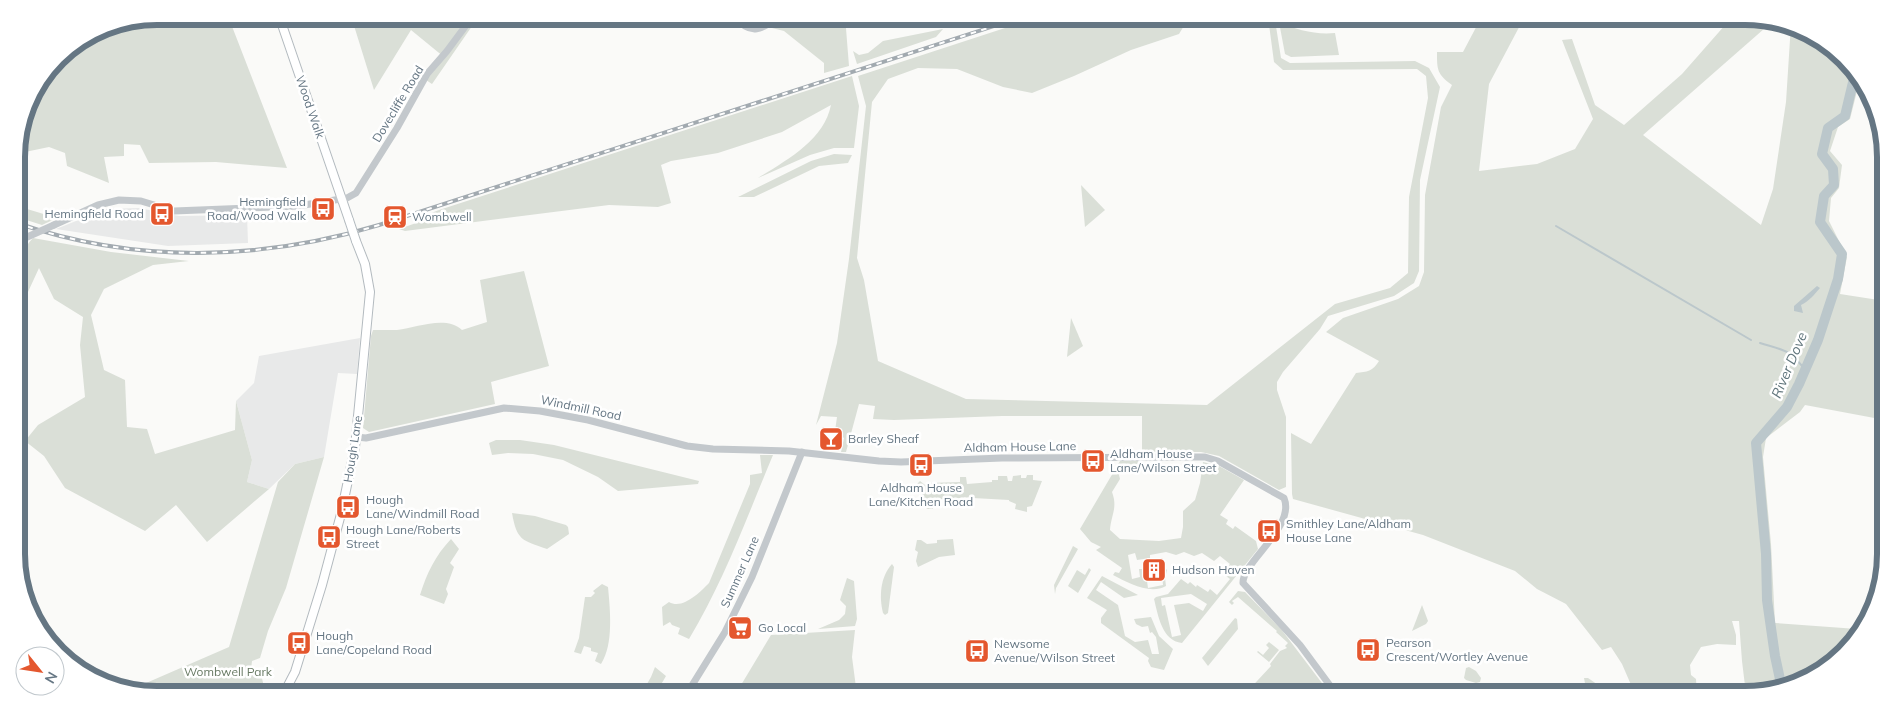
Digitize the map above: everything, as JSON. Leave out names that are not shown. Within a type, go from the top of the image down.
[{"type":"main road","name":"Wood Walk","points":[[282,25],[341,198]]},
{"type":"main road","name":"Hough Lane","points":[[288,686],[295,672],[322,585],[341,514],[356,437],[370,292],[365,264],[341,198]]},
{"type":"street","name":"Dovecliffe Road","points":[[341,198],[347,198],[356,193],[397,128],[427,74],[466,25]]},
{"type":"street","points":[[745,25],[754,29],[767,25]]},
{"type":"street","points":[[25,239],[98,205],[119,200],[141,201],[174,211],[298,206],[341,198]]},
{"type":"street","name":"Windmill Road","points":[[356,437],[366,438],[504,408],[540,411],[588,420],[701,448],[802,452]]},
{"type":"street","name":"Aldham House Lane","points":[[802,452],[901,462],[1002,458],[1151,457],[1205,457],[1218,460],[1284,498],[1285,507],[1279,527],[1272,539],[1246,571],[1243,576],[1243,583],[1300,645],[1331,686]]},
{"type":"street","name":"Summer Lane","points":[[692,686],[725,632],[748,584],[802,452]]},
{"type":"shaded area","points":[[139,208],[179,216],[247,215],[248,243],[168,246],[56,229],[106,209]]},
{"type":"shaded area","points":[[1817,286],[1820,288],[1809,300],[1801,305],[1803,313],[1794,311],[1794,306]]},
{"type":"shaded area","points":[[360,338],[357,374],[338,373],[324,457],[295,464],[269,489],[247,482],[252,460],[236,401],[254,383],[259,356]]},
{"type":"green space","points":[[231,25],[287,168],[216,162],[149,163],[140,145],[124,144],[124,156],[104,157],[109,183],[67,166],[65,153],[49,147],[25,152],[30,123],[35,107],[52,77],[77,52],[107,35],[140,26]]},
{"type":"green space","points":[[354,25],[473,25],[432,84],[426,80],[444,57],[411,30],[374,90]]},
{"type":"green space","points":[[776,25],[846,25],[849,66],[824,73],[824,63],[784,31],[772,28]]},
{"type":"green space","points":[[1014,25],[1184,25],[1179,34],[1131,50],[1032,93],[1003,87],[957,69],[918,68],[888,79],[872,102],[857,258],[864,280],[878,361],[966,399],[1207,405],[1335,304],[1390,288],[1408,273],[1409,197],[1428,98],[1426,76],[1417,69],[1283,70],[1274,62],[1269,25],[1276,25],[1281,58],[1290,63],[1415,61],[1429,68],[1440,87],[1420,180],[1419,271],[1414,283],[1394,296],[1328,316],[1320,329],[1283,372],[1277,382],[1277,390],[1286,417],[1286,487],[1279,490],[1219,456],[1201,452],[1142,452],[1142,416],[1002,416],[894,420],[873,419],[875,406],[859,404],[846,452],[841,452],[844,438],[835,431],[837,417],[821,416],[816,425],[837,343],[849,259],[866,106],[858,76]]},
{"type":"green space","points":[[1280,25],[1287,25],[1306,31],[1335,33],[1339,55],[1291,57],[1285,54]]},
{"type":"green space","points":[[1477,25],[1520,25],[1489,84],[1479,171],[1537,164],[1575,149],[1593,119],[1562,40],[1572,39],[1595,105],[1624,125],[1682,74],[1725,25],[1766,27],[1643,135],[1761,225],[1773,189],[1786,102],[1790,33],[1825,52],[1850,77],[1858,89],[1850,119],[1838,127],[1830,151],[1842,165],[1839,188],[1831,198],[1829,221],[1847,257],[1840,294],[1877,300],[1877,418],[1805,405],[1800,412],[1766,438],[1763,457],[1771,544],[1775,623],[1853,629],[1838,647],[1811,668],[1779,681],[1745,686],[1739,621],[1732,621],[1736,635],[1736,645],[1717,644],[1701,647],[1690,665],[1691,675],[1696,679],[1696,686],[1632,686],[1622,664],[1611,647],[1602,650],[1566,604],[1537,589],[1515,571],[1423,535],[1293,499],[1291,433],[1311,444],[1356,373],[1369,370],[1379,361],[1326,332],[1343,318],[1398,299],[1419,286],[1424,272],[1425,195],[1441,107],[1452,85],[1443,78],[1439,71],[1437,52],[1463,52]]},
{"type":"green space","points":[[943,29],[936,37],[857,64],[853,51],[859,55],[868,53],[883,41]]},
{"type":"green space","points":[[852,76],[859,106],[854,148],[834,148],[810,155],[758,178],[792,156],[812,139],[821,129],[831,105],[782,132],[718,153],[671,161],[661,165],[671,203],[658,207],[609,205],[405,231],[399,229],[419,222],[418,218],[439,210]]},
{"type":"green space","points":[[834,154],[852,155],[848,163],[819,166],[754,197],[738,197],[811,161]]},
{"type":"green space","points":[[1081,185],[1105,210],[1085,227]]},
{"type":"green space","points":[[25,208],[57,218],[42,225],[25,220]]},
{"type":"green space","points":[[33,238],[111,252],[189,261],[153,265],[104,289],[91,315],[104,370],[125,380],[127,427],[147,429],[155,454],[235,430],[236,401],[252,460],[247,482],[269,489],[207,542],[176,505],[145,531],[65,488],[44,456],[25,441],[38,425],[85,397],[80,345],[83,317],[54,299],[39,268],[25,299],[26,247]]},
{"type":"green space","points":[[524,271],[549,366],[491,382],[495,404],[369,432],[363,428],[373,330],[397,330],[447,323],[462,330],[487,322],[480,280]]},
{"type":"green space","points":[[1071,318],[1083,346],[1067,357]]},
{"type":"green space","points":[[496,440],[520,440],[554,445],[699,481],[698,484],[618,491],[598,477],[563,460],[533,454],[508,453],[492,455],[489,443]]},
{"type":"green space","points":[[760,455],[773,455],[724,572],[689,639],[678,634],[680,628],[672,625],[670,622],[663,626],[662,607],[669,602],[680,604],[691,599],[709,583],[750,484],[750,475],[762,473]]},
{"type":"green space","name":"Wombwell Park","points":[[324,457],[286,588],[268,631],[260,658],[252,661],[251,670],[261,674],[264,686],[141,685],[229,647],[278,482],[295,464]]},
{"type":"green space","points":[[1120,461],[1139,461],[1139,470],[1121,470],[1120,479],[1112,492],[1114,507],[1110,530],[1120,539],[1159,541],[1181,538],[1183,511],[1195,500],[1203,462],[1219,466],[1244,480],[1220,515],[1228,520],[1226,524],[1233,529],[1235,526],[1256,541],[1258,549],[1182,643],[1170,638],[1165,632],[1159,619],[1154,599],[1168,594],[1181,579],[1188,584],[1190,582],[1196,587],[1197,585],[1208,592],[1210,589],[1217,595],[1230,579],[1222,573],[1230,564],[1220,556],[1214,561],[1202,553],[1194,556],[1184,552],[1176,555],[1166,552],[1150,555],[1150,558],[1137,560],[1135,553],[1128,555],[1132,579],[1140,577],[1139,569],[1148,569],[1150,580],[1147,581],[1148,588],[1163,585],[1162,574],[1167,570],[1166,586],[1146,589],[1113,575],[1115,572],[1119,573],[1122,568],[1096,550],[1101,547],[1091,542],[1080,529]],"holes":[[[1191,594],[1207,604],[1203,611],[1189,603],[1174,605],[1181,635],[1172,637],[1165,605],[1162,606],[1161,598]]]},
{"type":"green space","points":[[1021,475],[1021,478],[1026,478],[1027,475],[1033,475],[1033,480],[1042,481],[1032,506],[1027,507],[1027,512],[1015,509],[1016,504],[1009,500],[973,497],[933,500],[933,509],[927,509],[922,504],[922,488],[917,484],[920,481],[925,485],[928,483],[960,482],[960,477],[966,477],[967,484],[992,482],[992,480],[998,480],[998,476],[1007,476],[1008,481],[1012,481],[1013,476]]},
{"type":"green space","points":[[512,513],[535,516],[566,525],[569,534],[547,549],[532,544],[519,534]]},
{"type":"green space","points":[[451,539],[459,549],[450,563],[454,567],[446,589],[448,594],[444,604],[420,595],[432,565]]},
{"type":"green space","points":[[953,539],[955,555],[939,557],[918,567],[916,561],[918,552],[915,550],[917,540],[927,544],[937,543],[937,540]]},
{"type":"green space","points":[[1073,546],[1078,549],[1056,588],[1055,594],[1054,585]]},
{"type":"green space","points":[[892,564],[894,567],[888,613],[885,615],[883,613],[881,594],[885,575]]},
{"type":"green space","points":[[1089,568],[1091,570],[1078,593],[1068,586],[1077,570],[1085,575]]},
{"type":"green space","points":[[1102,576],[1138,595],[1124,598],[1101,582],[1096,590],[1118,605],[1125,636],[1135,642],[1148,640],[1152,654],[1159,654],[1156,637],[1152,632],[1150,633],[1148,626],[1142,627],[1136,624],[1134,619],[1151,617],[1159,636],[1173,649],[1164,670],[1151,667],[1148,661],[1149,658],[1101,623],[1101,618],[1107,610],[1087,598]]},
{"type":"green space","points":[[847,578],[854,581],[857,619],[855,626],[818,629],[839,620],[845,614],[846,606],[840,600]]},
{"type":"green space","points":[[602,584],[608,587],[610,626],[608,647],[601,664],[595,661],[598,653],[591,651],[591,648],[584,646],[581,654],[574,652],[579,638],[585,597],[591,597],[595,593],[593,591]]},
{"type":"green space","points":[[1238,591],[1245,592],[1281,629],[1324,686],[1252,686],[1271,666],[1270,664],[1280,651],[1287,648],[1285,646],[1288,643],[1238,597],[1232,601],[1234,603],[1232,605],[1229,602]]},
{"type":"green space","points":[[1422,605],[1428,621],[1412,631]]},
{"type":"green space","points":[[1235,618],[1237,619],[1238,629],[1208,666],[1202,658]]},
{"type":"green space","points":[[855,630],[852,657],[856,686],[740,686],[771,635]]},
{"type":"green space","points":[[1269,642],[1279,650],[1269,662],[1257,652],[1263,655],[1269,648],[1266,645]]},
{"type":"green space","points":[[655,667],[666,676],[660,686],[646,686]]},
{"type":"green space","points":[[1469,667],[1476,671],[1481,678],[1480,682],[1476,683],[1464,678],[1466,668]]},
{"type":"green space","points":[[1584,678],[1588,678],[1600,686],[1586,686]]},
{"type":"waterway","name":"River Dove","points":[[1780,681],[1767,600],[1766,554],[1756,443],[1787,407],[1799,384],[1818,340],[1838,279],[1842,254],[1820,222],[1824,196],[1834,185],[1833,169],[1822,154],[1828,128],[1845,116],[1853,82]]},
{"type":"waterway","points":[[1556,226],[1751,340]]},
{"type":"waterway","points":[[1760,343],[1786,351],[1805,370]]},
{"type":"railway","points":[[25,225],[107,246],[152,251],[198,253],[289,246],[334,237],[379,225],[997,25]]},
{"type":"place","name":"Hemingfield Road/Wood Walk","points":[[323,209]]},
{"type":"place","name":"Hemingfield Road","points":[[162,214]]},
{"type":"place","name":"Wombwell","points":[[395,217]]},
{"type":"place","name":"Barley Sheaf","points":[[831,439]]},
{"type":"place","name":"Aldham House Lane/Wilson Street","points":[[1093,461]]},
{"type":"place","name":"Aldham House Lane/Kitchen Road","points":[[921,465]]},
{"type":"place","name":"Hough Lane/Windmill Road","points":[[348,507]]},
{"type":"place","name":"Smithley Lane/Aldham House Lane","points":[[1269,531]]},
{"type":"place","name":"Hough Lane/Roberts Street","points":[[329,537]]},
{"type":"place","name":"Hudson Haven","points":[[1154,570]]},
{"type":"place","name":"Go Local","points":[[740,628]]},
{"type":"place","name":"Hough Lane/Copeland Road","points":[[299,643]]},
{"type":"place","name":"Pearson Crescent/Wortley Avenue","points":[[1368,650]]},
{"type":"place","name":"Newsome Avenue/Wilson Street","points":[[977,651]]}]
